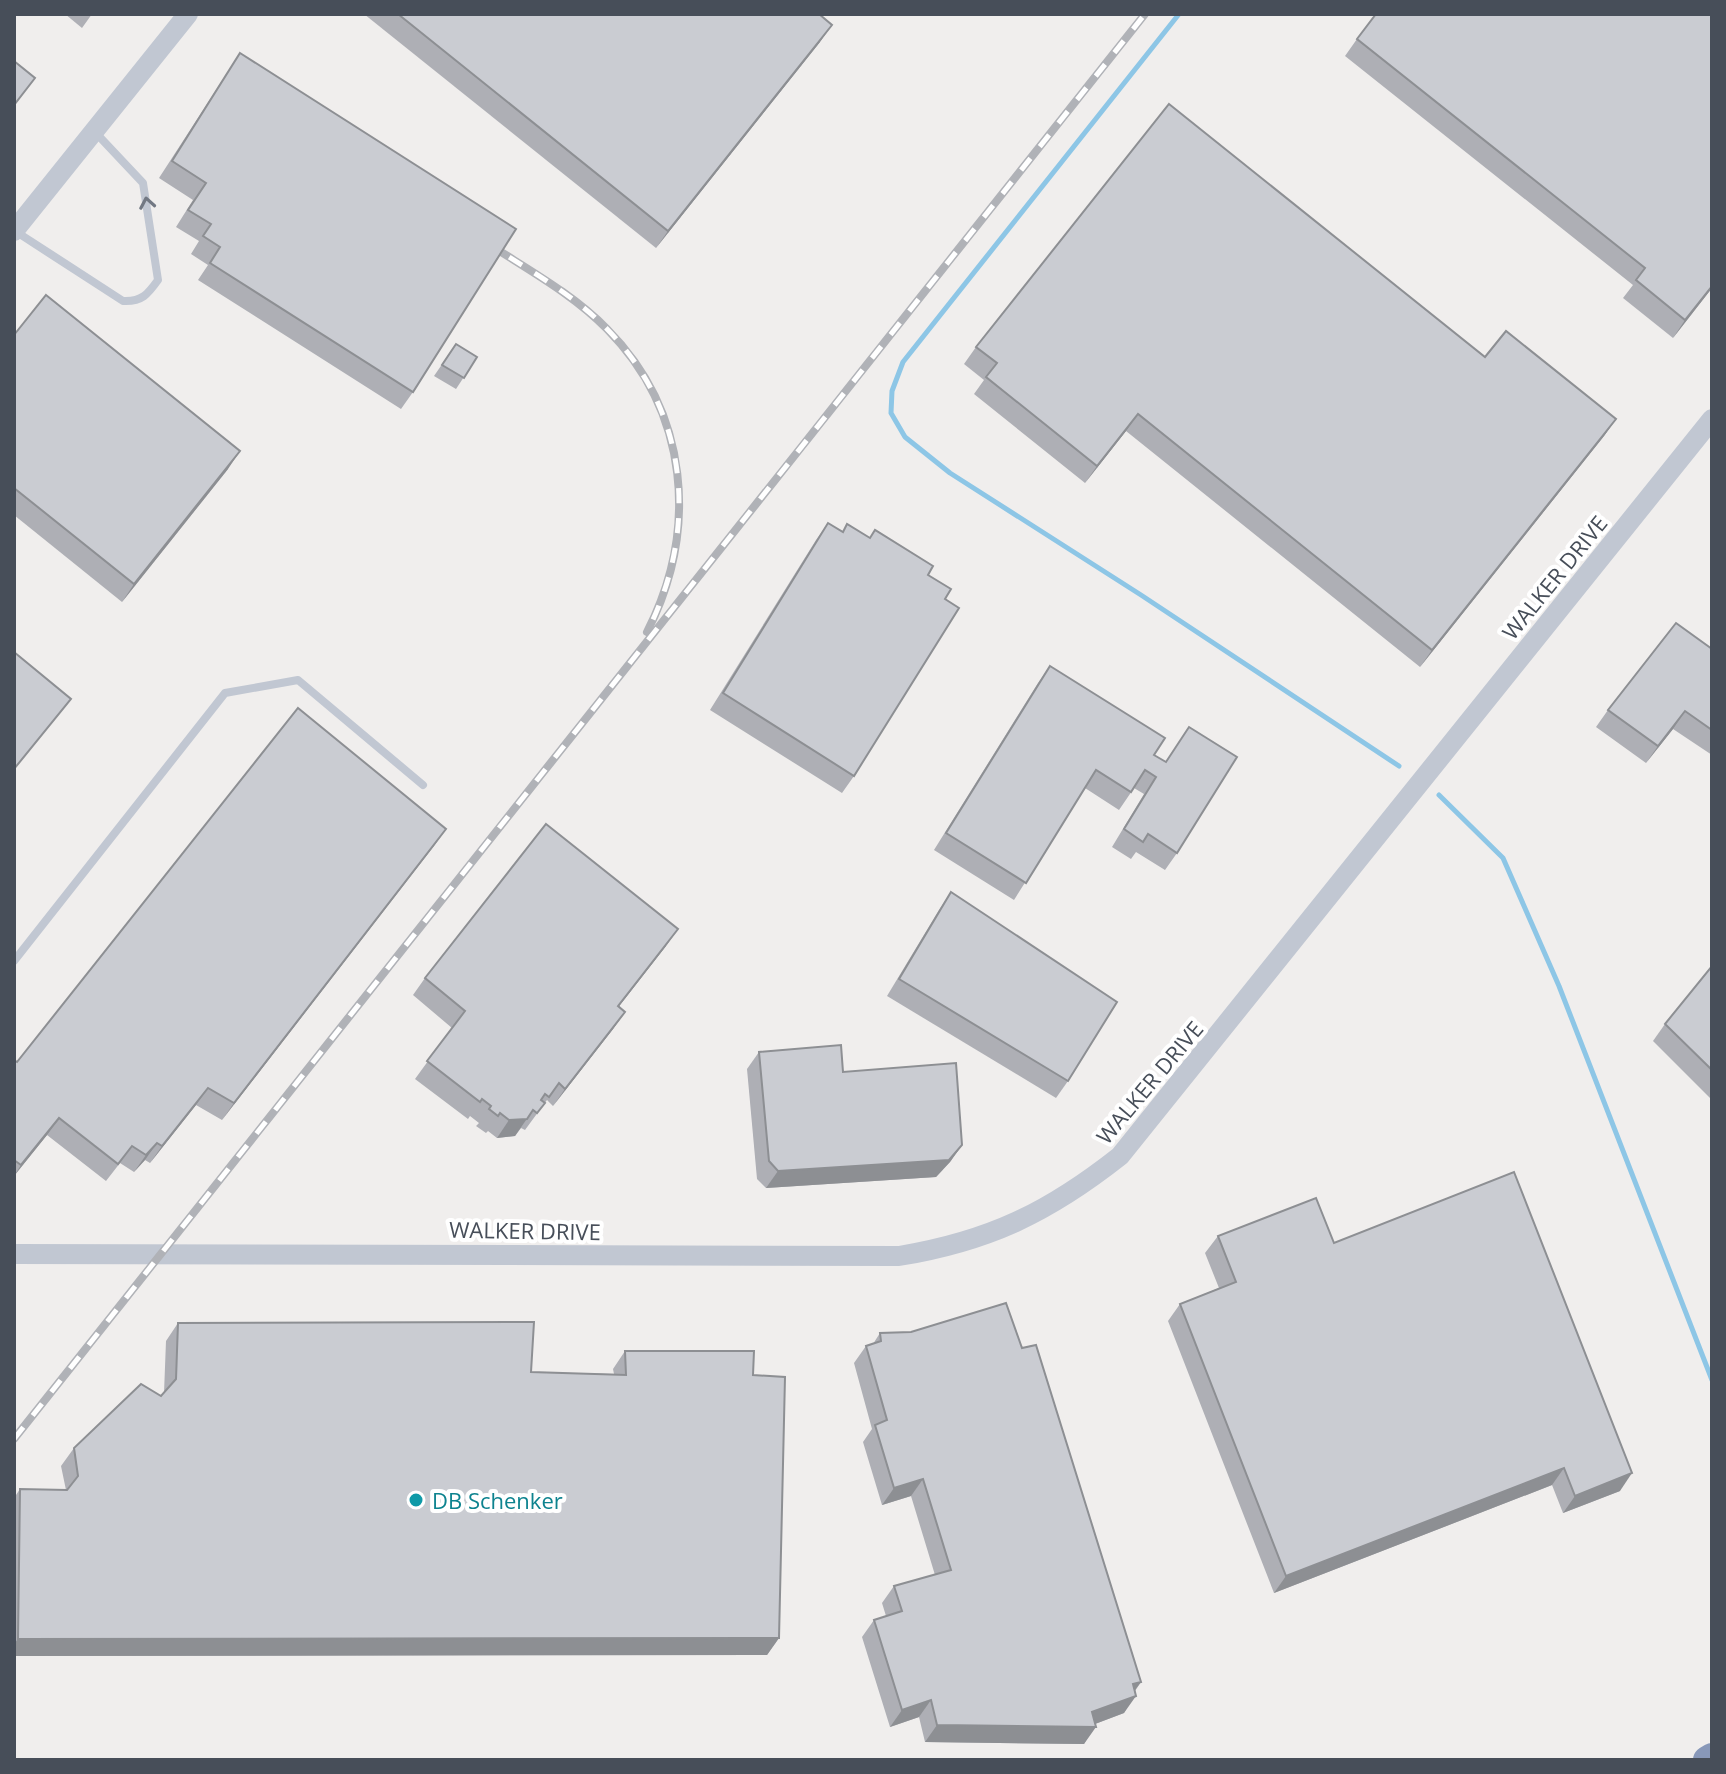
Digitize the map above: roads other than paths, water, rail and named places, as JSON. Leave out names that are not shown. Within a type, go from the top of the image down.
[{"type":"street","points":[[14,230],[188,14]]},
{"type":"street","name":"WALKER DRIVE","points":[[14,1254],[899,1256],[965,1243],[1046,1209],[1081,1187],[1120,1156],[1712,419]]},
{"type":"lane","points":[[14,230],[123,301],[134,302],[146,297],[158,280],[143,183],[94,131]]},
{"type":"lane","points":[[14,961],[225,693],[298,680],[423,785]]},
{"type":"waterway","points":[[1179,14],[903,362],[892,391],[891,413],[905,437],[950,473],[1399,766]]},
{"type":"waterway","points":[[1439,795],[1503,858],[1559,986],[1712,1380]]},
{"type":"railway","points":[[14,1439],[1145,14]]},
{"type":"railway","points":[[484,241],[548,282],[593,316],[634,362],[655,397],[669,434],[677,473],[679,513],[674,553],[664,593],[647,632]]},
{"type":"place","name":"DB Schenker","points":[[416,1500]]}]
